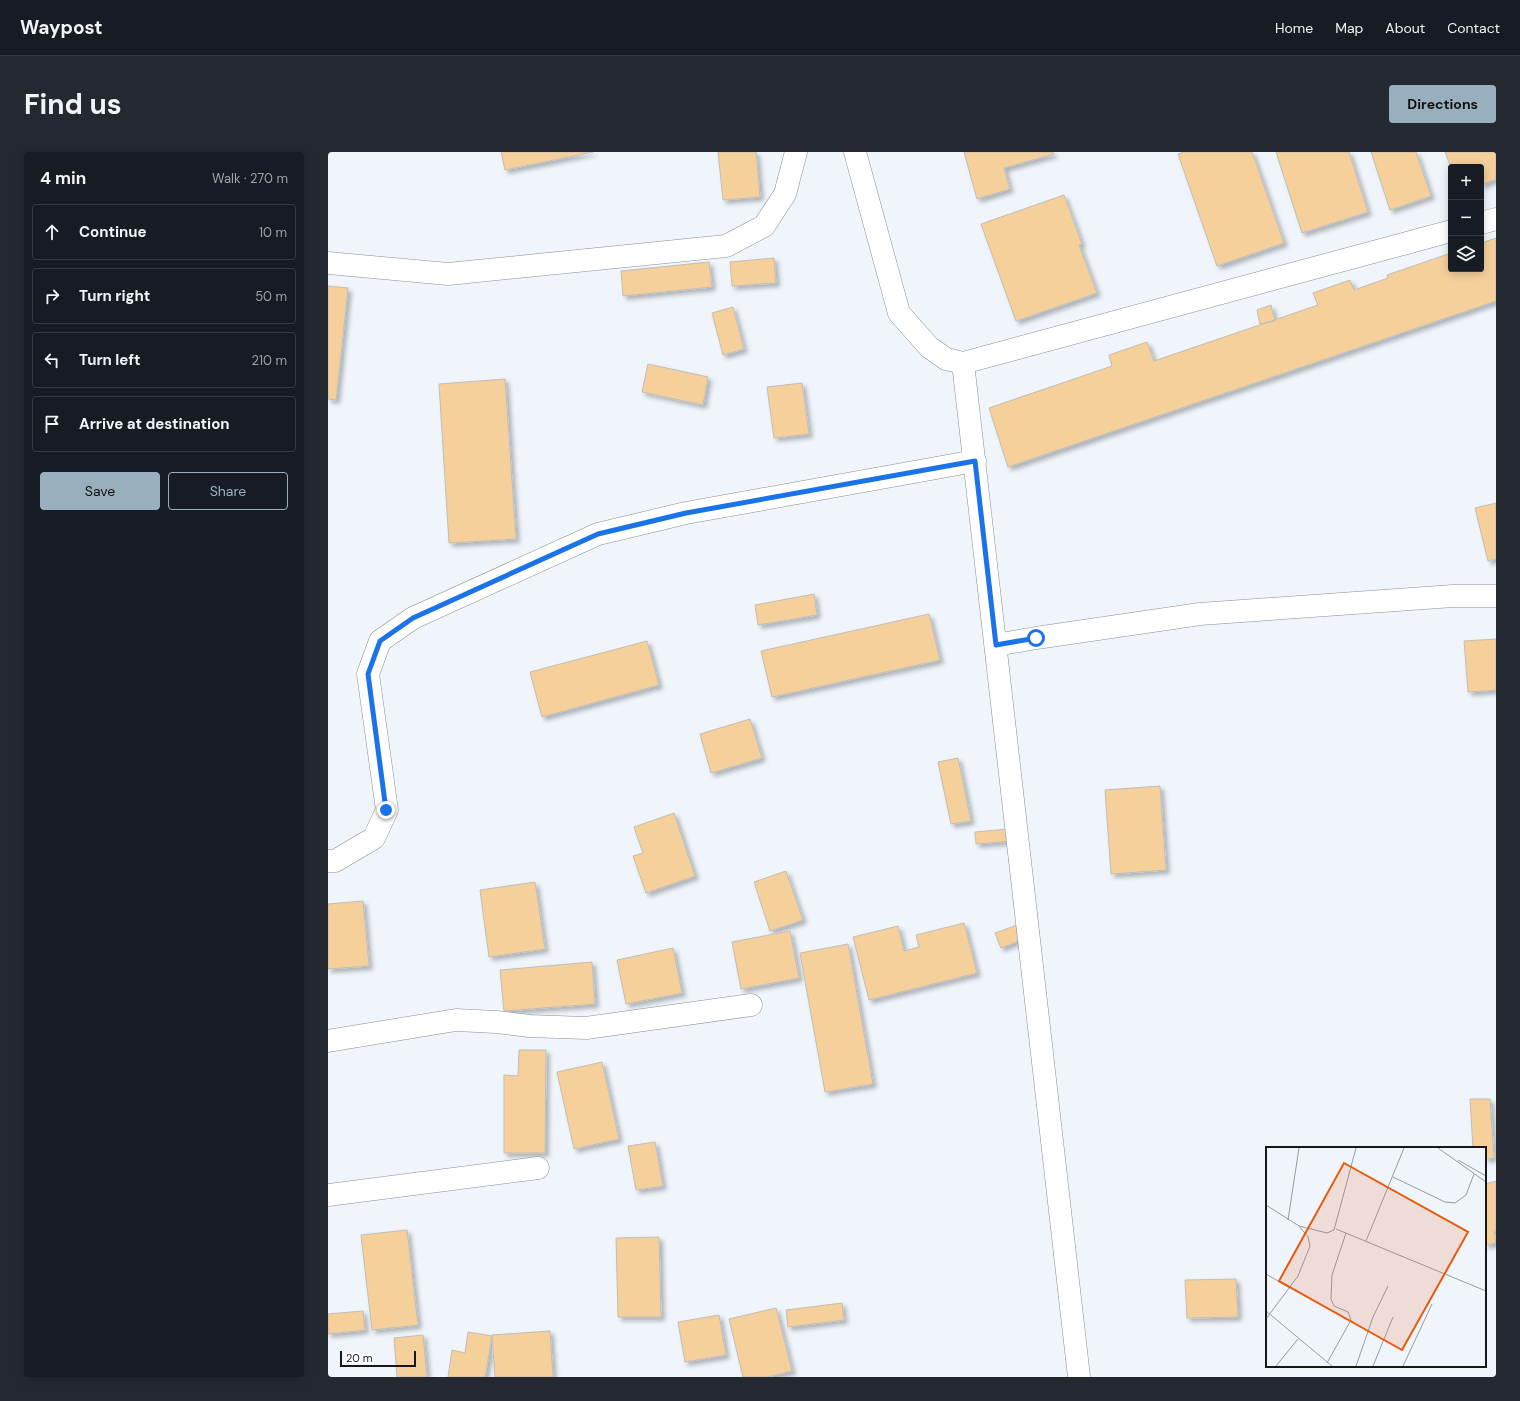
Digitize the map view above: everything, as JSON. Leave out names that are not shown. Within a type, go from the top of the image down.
[{"type":"street","points":[[328,263],[448,274],[726,246],[764,226],[785,194],[796,152]]},
{"type":"street","points":[[855,152],[899,313],[929,347],[946,359],[963,363],[1448,232]]},
{"type":"street","points":[[1484,222],[1496,219]]},
{"type":"street","points":[[963,363],[1079,1377]]},
{"type":"street","points":[[328,861],[336,861],[374,838],[386,810],[368,674],[380,641],[413,618],[598,534],[686,513],[975,461]]},
{"type":"street","points":[[996,645],[1200,614],[1453,596],[1496,596]]},
{"type":"street","points":[[328,1041],[456,1020],[496,1022],[529,1026],[586,1028],[751,1005]]},
{"type":"street","points":[[328,1195],[538,1168]]},
{"type":"building","points":[[501,152],[593,152],[505,170]]},
{"type":"building","points":[[718,152],[756,152],[760,197],[723,200]]},
{"type":"building","points":[[964,152],[1053,152],[1054,154],[1004,168],[1010,189],[977,199]]},
{"type":"building","points":[[1184,152],[1252,152],[1284,243],[1217,266],[1178,154]]},
{"type":"building","points":[[1276,152],[1349,152],[1368,212],[1302,233]]},
{"type":"building","points":[[1371,152],[1416,152],[1431,196],[1390,210]]},
{"type":"building","points":[[1445,152],[1496,152],[1496,179],[1484,184],[1484,164],[1450,164]]},
{"type":"building","points":[[1064,195],[1082,244],[1079,245],[1097,293],[1016,321],[981,224]]},
{"type":"building","points":[[1496,238],[1496,301],[1008,467],[989,408],[1112,366],[1109,355],[1147,342],[1154,361],[1318,305],[1313,293],[1350,280],[1354,290],[1388,278],[1387,275],[1448,254],[1448,272],[1484,272],[1484,242]]},
{"type":"building","points":[[774,258],[776,283],[732,286],[730,262]]},
{"type":"building","points":[[709,262],[712,287],[623,296],[621,271]]},
{"type":"building","points":[[328,286],[348,288],[336,400],[328,399]]},
{"type":"building","points":[[1271,305],[1275,321],[1260,324],[1257,310]]},
{"type":"building","points":[[733,307],[744,349],[723,355],[712,313]]},
{"type":"building","points":[[648,364],[708,377],[703,405],[642,392]]},
{"type":"building","points":[[505,379],[516,539],[449,543],[439,384]]},
{"type":"building","points":[[802,383],[809,434],[774,438],[767,387]]},
{"type":"building","points":[[1496,503],[1496,559],[1488,561],[1475,508]]},
{"type":"building","points":[[814,594],[817,615],[758,625],[755,605]]},
{"type":"building","points":[[929,614],[940,660],[772,697],[761,651]]},
{"type":"building","points":[[1496,639],[1496,690],[1468,692],[1464,641]]},
{"type":"building","points":[[647,641],[659,685],[542,717],[530,672]]},
{"type":"building","points":[[750,719],[762,758],[711,773],[700,734]]},
{"type":"building","points":[[958,758],[971,821],[951,824],[938,762]]},
{"type":"building","points":[[1160,786],[1166,870],[1111,874],[1105,790]]},
{"type":"building","points":[[674,813],[695,876],[646,893],[633,856],[643,853],[634,827]]},
{"type":"building","points":[[1009,829],[1011,841],[976,844],[975,832]]},
{"type":"building","points":[[786,871],[803,920],[770,931],[754,882]]},
{"type":"building","points":[[535,882],[545,949],[489,957],[480,890]]},
{"type":"building","points":[[363,901],[369,966],[328,969],[328,904]]},
{"type":"building","points":[[964,923],[977,973],[869,1000],[853,937],[898,926],[904,951],[919,947],[916,935]]},
{"type":"building","points":[[1020,924],[1026,938],[1001,948],[995,933]]},
{"type":"building","points":[[790,931],[799,978],[741,989],[732,942]]},
{"type":"building","points":[[848,944],[873,1084],[825,1092],[800,953]]},
{"type":"building","points":[[673,948],[682,993],[626,1004],[617,960]]},
{"type":"building","points":[[592,962],[595,1004],[504,1011],[500,970]]},
{"type":"building","points":[[519,1050],[546,1050],[545,1153],[504,1153],[504,1075],[518,1076]]},
{"type":"building","points":[[602,1062],[619,1139],[574,1149],[557,1072]]},
{"type":"building","points":[[1470,1099],[1490,1099],[1494,1158],[1486,1159],[1486,1147],[1473,1147]]},
{"type":"building","points":[[655,1142],[663,1186],[636,1190],[628,1146]]},
{"type":"building","points":[[1496,1181],[1496,1231],[1494,1231],[1496,1243],[1486,1245],[1486,1184]]},
{"type":"building","points":[[407,1230],[418,1325],[372,1330],[361,1235]]},
{"type":"building","points":[[659,1237],[661,1317],[618,1317],[616,1238]]},
{"type":"building","points":[[1236,1279],[1238,1317],[1187,1318],[1185,1280]]},
{"type":"building","points":[[842,1303],[844,1320],[788,1327],[786,1310]]},
{"type":"building","points":[[776,1308],[792,1371],[767,1377],[743,1377],[729,1319]]},
{"type":"building","points":[[363,1311],[365,1330],[328,1334],[328,1314]]},
{"type":"building","points":[[719,1315],[726,1355],[685,1362],[678,1322]]},
{"type":"building","points":[[550,1331],[553,1377],[495,1377],[492,1335]]},
{"type":"building","points":[[468,1332],[492,1336],[485,1377],[448,1377],[452,1350],[465,1353]]},
{"type":"building","points":[[423,1335],[427,1377],[397,1377],[394,1338]]},
{"type":"route","points":[[386,810],[368,674],[380,641],[413,618],[598,534],[686,513],[975,461],[996,645],[1036,638]]}]
